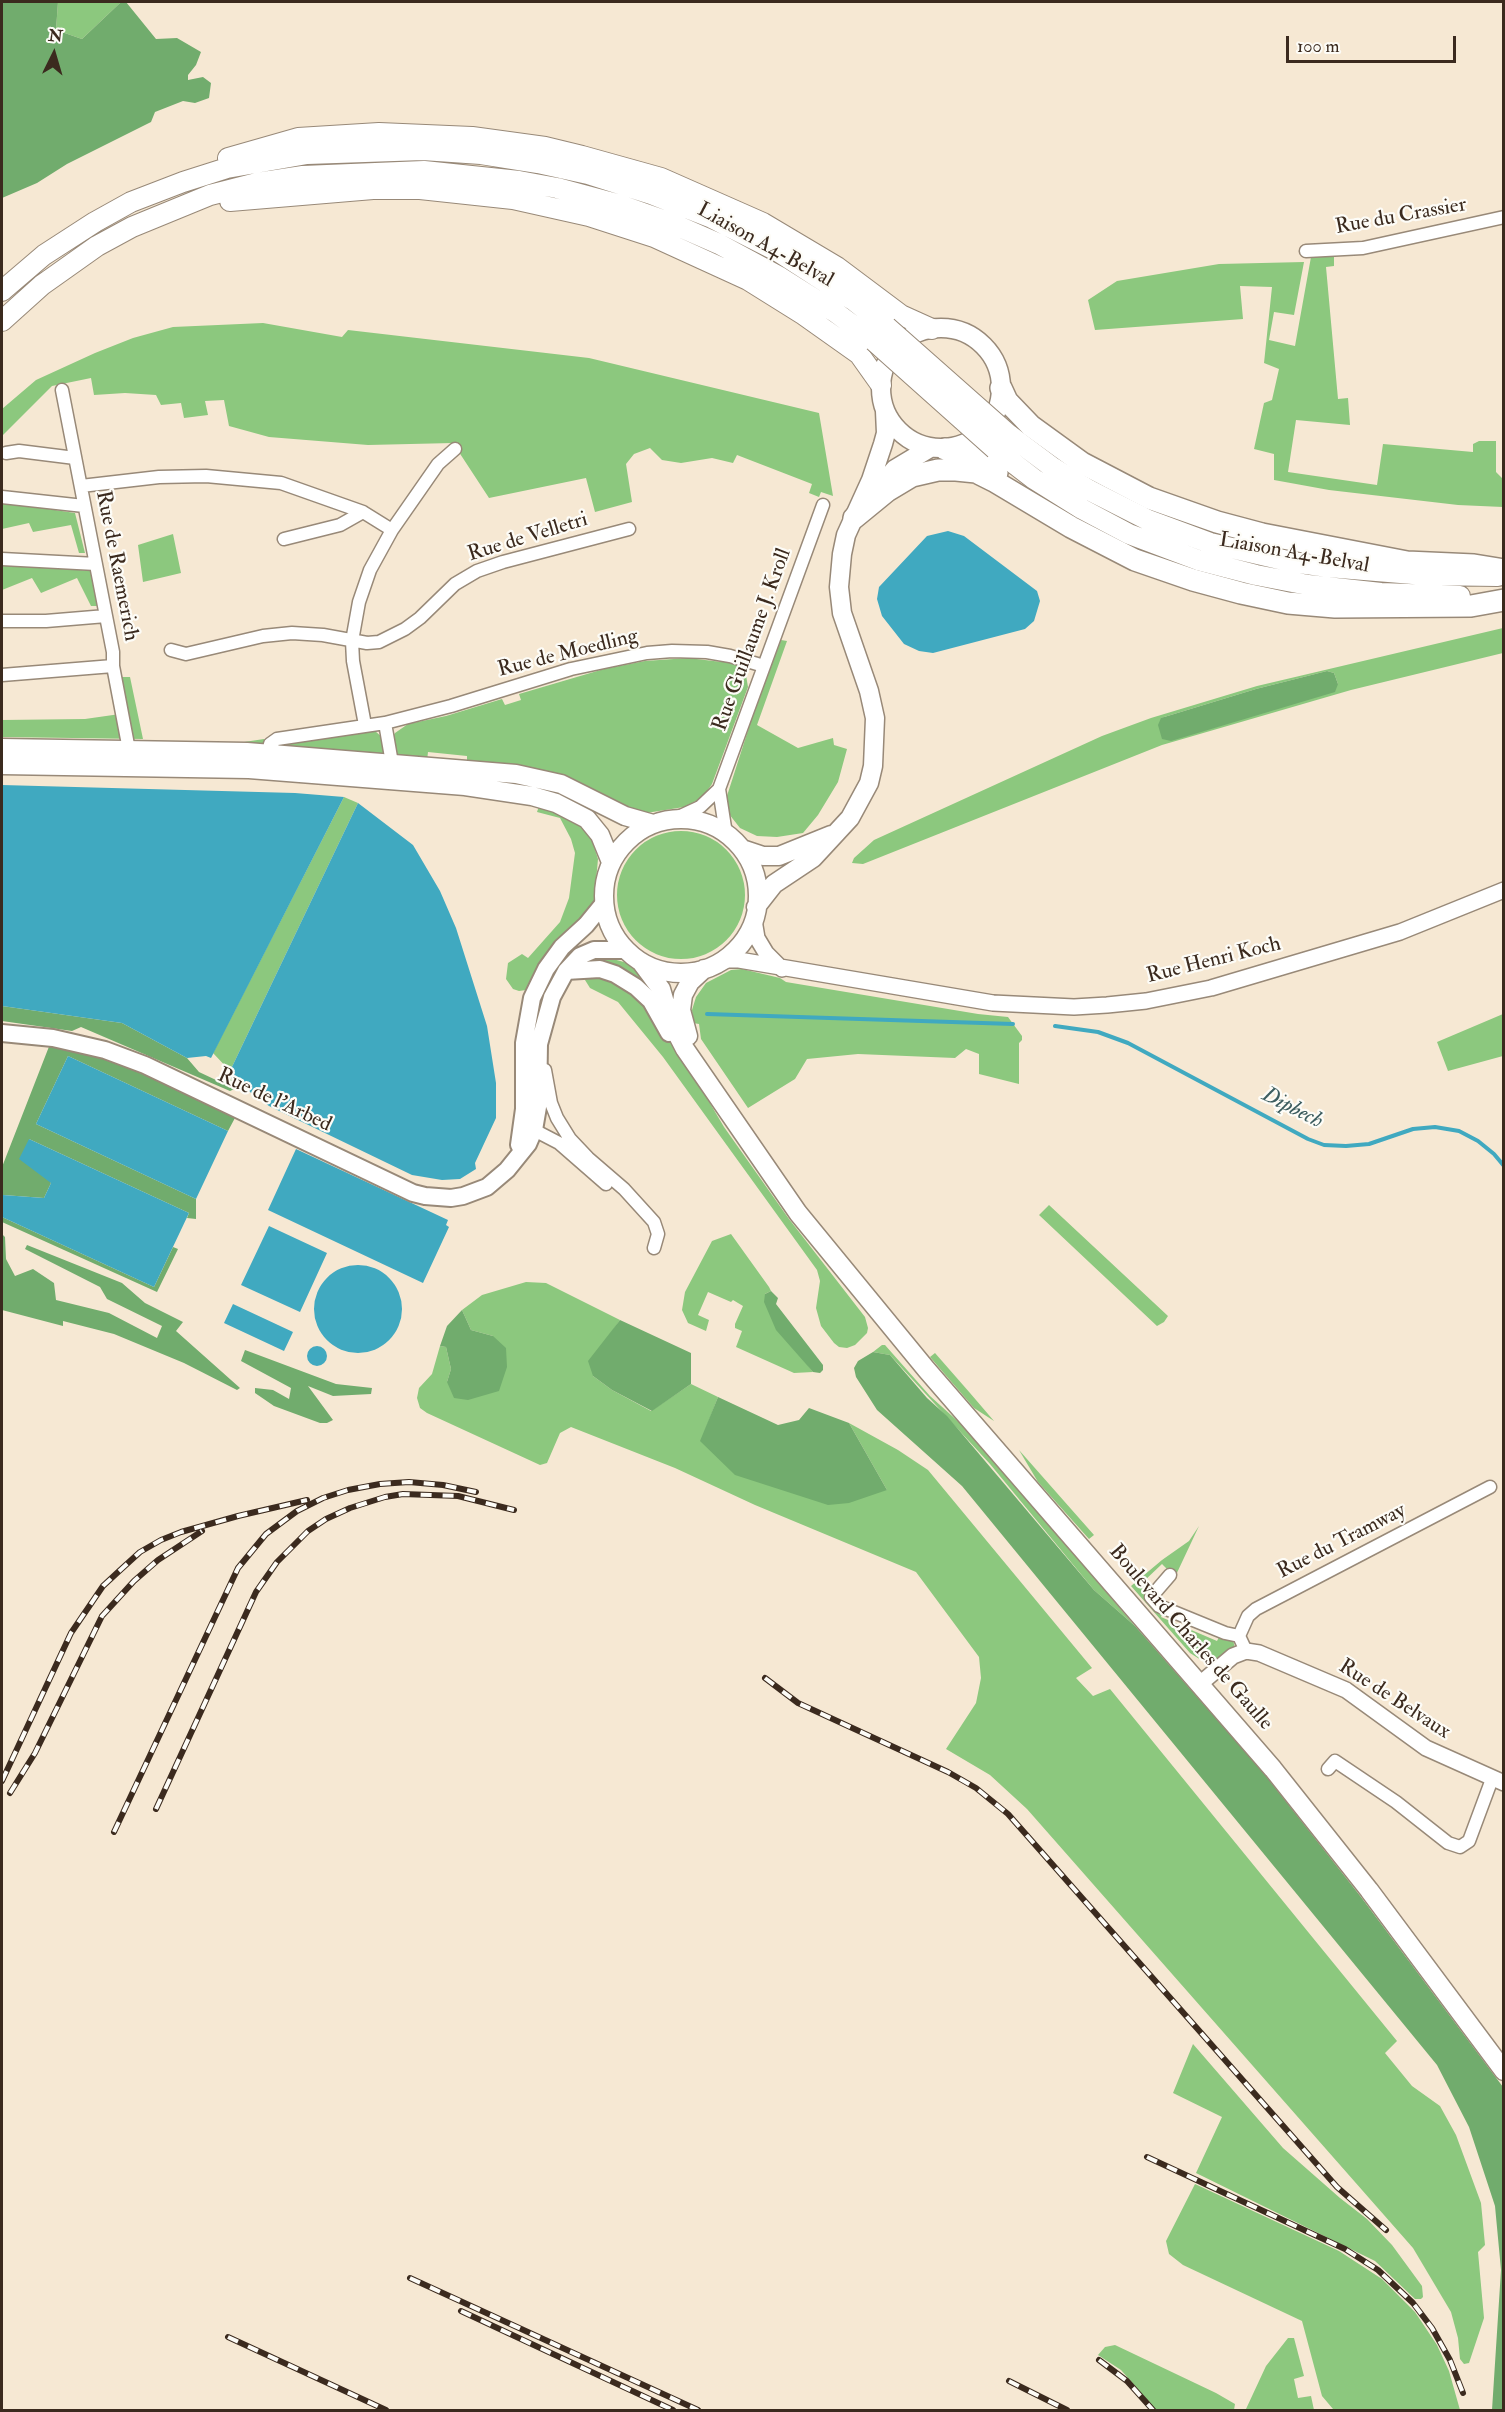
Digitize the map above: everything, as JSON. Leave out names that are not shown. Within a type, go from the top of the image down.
[{"type":"highway","points":[[131,202],[170,178],[254,149],[298,138],[379,133],[433,134],[545,147],[661,178],[763,223],[856,281],[901,315],[933,329]]},
{"type":"highway","name":"Liaison A4-Belval","points":[[2,291],[44,255],[131,202],[227,168],[307,154],[423,150],[481,154],[538,163],[588,174],[651,194],[712,218],[802,266],[853,300],[881,334],[995,449],[1034,479],[1082,509],[1129,534],[1198,560],[1308,585],[1381,593],[1503,598]]},
{"type":"highway","name":"Liaison A4-Belval","points":[[2,321],[67,265],[132,227],[210,195],[257,183],[303,176],[424,171],[519,181],[620,205],[671,223],[778,276],[835,312],[881,334],[1052,467],[1089,490],[1148,520],[1210,543],[1292,562],[1425,575],[1503,576]]},
{"type":"highway","points":[[132,227],[162,222],[212,205],[239,199],[373,189],[468,193],[554,207],[654,237],[748,280],[854,350],[867,362],[881,385]]},
{"type":"highway","points":[[1001,388],[1007,401],[1031,426],[1082,463],[1149,498],[1216,522],[1262,534],[1407,562],[1474,565],[1503,570]]},
{"type":"highway","points":[[937,448],[967,454],[985,463],[1013,492]]},
{"type":"highway","points":[[854,518],[887,490],[912,476],[938,470],[976,472],[1071,527],[1135,560],[1192,580],[1241,593],[1288,603],[1335,607],[1471,606],[1503,598]]},
{"type":"main road","points":[[755,913],[757,883],[752,865],[742,849],[726,834],[702,822],[674,819],[653,824],[636,833],[622,846],[611,862],[606,875],[604,903],[608,920],[615,936],[626,950],[641,962],[661,970],[682,972],[704,969],[723,960],[741,942],[755,913],[774,884],[813,858],[850,818],[869,783],[876,750],[875,718],[844,622],[839,587],[842,554],[854,518],[871,480],[886,433],[881,385],[887,363],[900,345],[912,336],[933,329],[955,330],[974,338],[989,351],[996,363],[1001,388],[1000,402],[995,417],[974,439],[960,446],[937,448],[911,441],[896,428],[885,411]]},
{"type":"main road","points":[[854,518],[880,484],[896,469],[937,448]]},
{"type":"main road","points":[[2,748],[465,786],[532,796],[556,803],[587,819],[600,835],[611,862]]},
{"type":"main road","points":[[2,765],[268,753],[392,764],[539,778],[583,794],[625,816],[653,824]]},
{"type":"main road","points":[[742,849],[763,856],[779,856],[838,832]]},
{"type":"main road","name":"Rue de l'Arbed","points":[[2,1033],[53,1038],[105,1050],[145,1065],[413,1192],[425,1196],[451,1198],[476,1192],[497,1179],[528,1144],[534,1130],[538,1107],[539,1044],[532,998],[546,969],[562,947],[586,925],[604,903]]},
{"type":"main road","name":"Rue de l'Arbed","points":[[514,1160],[524,1125],[524,1043],[567,971],[580,956],[594,950],[626,950]]},
{"type":"main road","name":"Boulevard Charles de Gaulle","points":[[641,962],[660,989],[670,1020],[685,1049],[716,1097],[798,1212],[828,1246],[909,1349],[1201,1683],[1273,1769],[1369,1890],[1503,2071]]},
{"type":"main road","name":"Boulevard Charles de Gaulle","points":[[567,971],[600,969],[615,974],[636,987],[651,1001],[694,1076],[716,1097]]},
{"type":"main road","name":"Boulevard Charles de Gaulle","points":[[704,969],[690,982],[682,994],[681,1010],[684,1027],[692,1044],[723,1092],[805,1207],[828,1246]]},
{"type":"street","name":"Rue du Crassier","points":[[1306,251],[1363,248],[1503,217]]},
{"type":"street","name":"Rue de Raemerich","points":[[62,390],[113,652],[113,666],[129,758]]},
{"type":"street","points":[[268,753],[270,744],[277,739],[365,725],[353,661],[352,641],[359,602],[370,570],[392,530],[438,464],[455,449]]},
{"type":"street","points":[[6,453],[19,450],[75,458]]},
{"type":"street","points":[[81,486],[159,477],[206,476],[258,479],[303,488],[363,512],[392,530]]},
{"type":"street","points":[[2,497],[84,506]]},
{"type":"street","name":"Rue Guillaume J. Kroll","points":[[674,819],[700,807],[719,789],[823,505]]},
{"type":"street","points":[[284,538],[340,525],[363,512]]},
{"type":"street","name":"Rue de Velletri","points":[[171,650],[186,654],[263,636],[292,633],[323,635],[367,644],[380,642],[405,629],[420,618],[455,584],[477,571],[629,529]]},
{"type":"street","points":[[2,559],[96,564]]},
{"type":"street","points":[[2,621],[46,621],[106,616]]},
{"type":"street","name":"Rue de Moedling","points":[[365,725],[385,723],[451,706],[571,669],[647,653],[707,652],[764,666]]},
{"type":"street","points":[[2,675],[113,666]]},
{"type":"street","points":[[385,723],[392,764]]},
{"type":"street","name":"Rue Guillaume J. Kroll","points":[[719,789],[726,834]]},
{"type":"street","name":"Rue Henri Koch","points":[[723,960],[739,960],[993,1003],[1074,1007],[1146,1001],[1211,988],[1400,932],[1503,890]]},
{"type":"street","points":[[755,913],[757,938],[766,953],[782,969]]},
{"type":"street","points":[[536,1023],[546,1081],[557,1119],[570,1139],[624,1189],[654,1222],[658,1234],[654,1248]]},
{"type":"street","points":[[534,1130],[559,1143],[603,1182],[646,1213]]},
{"type":"street","name":"Rue du Tramway","points":[[1239,1636],[1248,1616],[1256,1609],[1490,1487]]},
{"type":"street","points":[[1170,1575],[1151,1597],[1164,1609],[1225,1633],[1239,1636],[1246,1651],[1233,1656],[1201,1683]]},
{"type":"street","name":"Rue de Belvaux","points":[[1246,1651],[1259,1653],[1346,1690],[1426,1748],[1498,1781]]},
{"type":"street","points":[[1328,1769],[1335,1761],[1396,1802],[1448,1843],[1460,1847],[1469,1841],[1498,1781]]},
{"type":"green space","points":[[2,2],[58,2],[56,30],[82,39],[121,2],[126,2],[156,39],[177,38],[201,52],[196,65],[188,75],[188,80],[203,77],[211,83],[209,98],[195,103],[183,101],[155,112],[151,122],[67,164],[37,183],[2,198]]},
{"type":"green space","points":[[58,2],[121,2],[82,39],[56,30]]},
{"type":"green space","points":[[1334,256],[1334,266],[1326,267],[1338,399],[1348,398],[1350,425],[1296,420],[1288,472],[1377,485],[1383,444],[1473,452],[1473,444],[1479,441],[1496,441],[1496,472],[1503,479],[1503,507],[1458,505],[1329,490],[1274,480],[1274,454],[1254,449],[1264,403],[1272,400],[1279,369],[1264,363],[1272,287],[1240,286],[1243,319],[1095,330],[1088,300],[1117,281],[1219,264],[1304,262],[1294,315],[1274,312],[1269,340],[1295,346],[1311,257]]},
{"type":"green space","points":[[263,323],[342,337],[348,330],[589,358],[819,413],[833,496],[821,492],[819,497],[809,493],[812,484],[737,455],[733,463],[712,458],[681,463],[662,460],[650,448],[634,454],[626,464],[632,502],[595,512],[586,478],[489,498],[453,443],[368,445],[269,437],[229,426],[224,400],[205,401],[208,415],[184,418],[181,403],[161,405],[156,395],[125,393],[94,395],[91,378],[52,386],[2,436],[2,409],[36,380],[95,353],[133,338],[173,327]]},
{"type":"green space","points":[[2,504],[75,513],[85,553],[79,553],[71,525],[33,532],[29,523],[2,529]]},
{"type":"green space","points":[[173,534],[181,573],[143,582],[138,545]]},
{"type":"green space","points":[[2,564],[92,571],[97,606],[91,606],[77,578],[41,593],[32,578],[2,590]]},
{"type":"green space","points":[[1503,628],[1503,653],[1351,690],[1162,745],[863,864],[852,863],[854,858],[874,840],[1102,736],[1151,718],[1257,686]],"holes":[[[1327,671],[1334,673],[1338,684],[1161,718],[1256,689]]]},
{"type":"green space","points":[[781,640],[787,641],[757,725],[798,748],[833,738],[834,745],[847,749],[838,782],[818,815],[803,833],[777,837],[757,836],[740,828],[729,814],[726,799],[751,721]]},
{"type":"green space","points":[[688,658],[722,662],[723,659],[737,664],[745,669],[748,687],[712,784],[702,798],[684,807],[640,814],[467,764],[467,756],[428,752],[427,761],[404,759],[390,750],[382,757],[243,747],[244,742],[264,739],[270,744],[365,729],[375,731],[383,738],[391,740],[395,733],[408,724],[446,716],[502,699],[505,705],[521,700],[519,694],[604,669],[645,661]]},
{"type":"green space","points":[[1327,671],[1334,673],[1338,684],[1335,692],[1171,741],[1162,739],[1158,725],[1161,718],[1256,689]]},
{"type":"green space","points":[[122,677],[130,677],[143,739],[2,737],[2,720],[85,719],[127,713]]},
{"type":"green space","points":[[344,797],[358,803],[230,1071],[213,1053]]},
{"type":"green space","points":[[539,806],[561,812],[579,823],[592,840],[598,859],[594,903],[535,984],[526,990],[519,991],[513,989],[506,979],[508,963],[522,954],[528,958],[560,922],[569,898],[575,853],[571,839],[560,818],[537,812]]},
{"type":"green space","points":[[681,831],[705,836],[726,850],[740,871],[745,895],[740,919],[726,940],[705,954],[681,959],[657,954],[636,940],[622,919],[617,895],[622,871],[636,850],[657,836]]},
{"type":"green space","points":[[609,958],[624,962],[641,972],[694,1076],[724,1127],[789,1219],[865,1317],[867,1333],[855,1345],[847,1348],[839,1347],[821,1326],[816,1308],[820,1281],[817,1270],[663,1057],[618,1002],[590,988],[585,980],[584,969],[587,963]]},
{"type":"green space","points":[[742,969],[780,978],[786,982],[1008,1017],[1022,1036],[1019,1043],[1019,1084],[979,1074],[979,1054],[966,1049],[955,1058],[858,1054],[807,1059],[795,1079],[748,1108],[701,1039],[699,1024],[693,1023],[692,1010],[696,997],[706,983],[731,970]]},
{"type":"green space","points":[[2,1006],[122,1023],[187,1058],[199,1072],[216,1080],[227,1077],[241,1086],[230,1091],[81,1027],[72,1031],[2,1021]]},
{"type":"green space","points":[[1503,1014],[1503,1056],[1448,1071],[1437,1042]]},
{"type":"green space","points":[[50,1044],[102,1056],[236,1116],[228,1131],[68,1056],[36,1124],[196,1199],[196,1219],[187,1218],[189,1213],[29,1139],[51,1183],[44,1198],[3,1195],[2,1199],[2,1167]]},
{"type":"green space","points":[[1049,1205],[1168,1316],[1164,1322],[1157,1326],[1039,1215]]},
{"type":"green space","points":[[2,1217],[154,1287],[173,1247],[178,1249],[157,1292],[2,1222]]},
{"type":"green space","points":[[2,1234],[5,1237],[6,1259],[15,1276],[33,1269],[54,1283],[56,1300],[109,1313],[157,1338],[162,1326],[107,1299],[100,1287],[25,1249],[27,1245],[122,1283],[145,1303],[183,1322],[176,1331],[240,1388],[237,1390],[184,1363],[114,1334],[63,1321],[63,1326],[2,1310]]},
{"type":"green space","points":[[731,1234],[769,1287],[771,1291],[765,1294],[797,1351],[813,1372],[794,1373],[736,1347],[742,1331],[735,1328],[735,1324],[743,1306],[733,1300],[731,1302],[708,1292],[698,1315],[709,1320],[706,1331],[688,1323],[682,1310],[685,1292],[712,1241]]},
{"type":"green space","points":[[526,1282],[546,1283],[620,1320],[606,1340],[593,1376],[612,1390],[651,1411],[691,1384],[718,1397],[701,1441],[887,1490],[849,1423],[898,1450],[928,1470],[1092,1668],[1076,1678],[1093,1696],[1110,1689],[1397,2041],[1385,2053],[1412,2086],[1440,2106],[1456,2135],[1481,2203],[1485,2245],[1478,2252],[1484,2318],[1469,2363],[1464,2364],[1460,2359],[1458,2338],[1451,2312],[1413,2248],[1027,1809],[990,1775],[946,1749],[976,1703],[981,1678],[979,1657],[916,1572],[755,1505],[675,1468],[571,1427],[560,1433],[547,1463],[540,1465],[420,1408],[417,1398],[419,1388],[432,1374],[440,1346],[446,1347],[451,1369],[447,1382],[493,1336],[471,1330],[462,1310],[482,1295]]},
{"type":"green space","points":[[771,1291],[778,1298],[776,1304],[823,1365],[820,1373],[813,1372],[776,1330],[764,1302],[765,1294]]},
{"type":"green space","points":[[462,1310],[471,1330],[493,1336],[506,1348],[507,1367],[499,1391],[468,1400],[454,1398],[447,1382],[451,1369],[446,1347],[440,1346],[447,1326]]},
{"type":"green space","points":[[620,1320],[691,1353],[691,1384],[652,1411],[612,1390],[593,1376],[588,1361]]},
{"type":"green space","points":[[885,1345],[930,1396],[972,1434],[1135,1626],[1094,1590],[990,1464],[890,1355],[873,1352]]},
{"type":"green space","points":[[245,1350],[336,1384],[372,1388],[371,1394],[333,1396],[308,1386],[333,1420],[320,1423],[274,1406],[255,1393],[255,1388],[273,1390],[289,1399],[291,1388],[241,1361]]},
{"type":"green space","points":[[873,1352],[890,1355],[927,1398],[947,1416],[1094,1590],[1135,1626],[1262,1771],[1361,1897],[1503,2087],[1503,2410],[1492,2410],[1501,2270],[1495,2206],[1469,2127],[1437,2065],[962,1486],[877,1410],[856,1377],[854,1368],[858,1361]]},
{"type":"green space","points":[[935,1353],[994,1421],[974,1408],[930,1357]]},
{"type":"green space","points":[[718,1397],[778,1425],[799,1420],[809,1408],[849,1423],[887,1490],[849,1503],[828,1505],[735,1475],[700,1441]]},
{"type":"green space","points":[[1019,1450],[1094,1535],[1089,1539],[1038,1482]]},
{"type":"green space","points":[[1199,1526],[1175,1577],[1162,1564],[1143,1582],[1148,1588],[1145,1591],[1164,1609],[1161,1617],[1217,1641],[1220,1635],[1233,1640],[1235,1648],[1215,1661],[1201,1660],[1190,1653],[1131,1586],[1189,1541]]},
{"type":"green space","points":[[1193,2044],[1283,2148],[1367,2219],[1392,2245],[1422,2286],[1423,2297],[1421,2299],[1415,2299],[1375,2261],[1196,2173],[1222,2117],[1173,2093]]},
{"type":"green space","points":[[1195,2184],[1339,2251],[1382,2279],[1415,2312],[1437,2345],[1449,2371],[1460,2410],[1333,2409],[1322,2396],[1302,2321],[1183,2265],[1169,2254],[1166,2241]]},
{"type":"green space","points":[[1288,2338],[1294,2338],[1304,2376],[1294,2379],[1298,2398],[1311,2396],[1314,2410],[1246,2409],[1266,2366]]},
{"type":"green space","points":[[1115,2345],[1216,2393],[1235,2404],[1234,2410],[1156,2410],[1121,2370],[1098,2355],[1105,2347]]},
{"type":"water","points":[[948,531],[964,536],[1037,591],[1040,601],[1034,621],[1025,629],[933,653],[919,651],[904,644],[882,616],[877,599],[879,587],[927,536]]},
{"type":"water","points":[[2,785],[295,793],[344,797],[211,1058],[206,1056],[187,1058],[122,1023],[2,1006]]},
{"type":"water","points":[[358,803],[413,845],[440,891],[456,928],[487,1026],[496,1083],[496,1118],[475,1163],[476,1169],[460,1179],[442,1180],[412,1175],[269,1106],[231,1078],[230,1071]]},
{"type":"water","points":[[68,1056],[228,1131],[196,1199],[36,1124]]},
{"type":"water","points":[[29,1139],[189,1213],[154,1287],[2,1217],[3,1195],[44,1198],[51,1183],[19,1159]]},
{"type":"water","points":[[296,1149],[448,1220],[446,1225],[449,1227],[423,1283],[268,1210]]},
{"type":"water","points":[[269,1226],[327,1253],[300,1312],[241,1285]]},
{"type":"water","points":[[358,1265],[383,1272],[395,1284],[402,1309],[395,1334],[383,1346],[358,1353],[333,1346],[321,1334],[314,1309],[321,1284],[333,1272]]},
{"type":"water","points":[[233,1304],[293,1332],[284,1351],[224,1323]]},
{"type":"water","points":[[317,1346],[324,1349],[327,1356],[324,1363],[317,1366],[310,1363],[307,1356],[310,1349]]},
{"type":"waterway","points":[[707,1014],[1013,1024]]},
{"type":"waterway","name":"Dipbech","points":[[1055,1026],[1098,1032],[1128,1043],[1308,1139],[1324,1145],[1369,1144],[1413,1129],[1435,1127],[1459,1131],[1478,1141],[1504,1166]]},
{"type":"railway","points":[[114,1832],[238,1568],[266,1534],[297,1511],[323,1498],[348,1490],[409,1482],[443,1485],[476,1492]]},
{"type":"railway","points":[[156,1809],[256,1592],[277,1562],[308,1531],[326,1519],[350,1508],[403,1494],[458,1496],[514,1510]]},
{"type":"railway","points":[[2,1781],[71,1633],[103,1586],[117,1573],[140,1552],[181,1532],[307,1500]]},
{"type":"railway","points":[[10,1793],[35,1753],[102,1616],[134,1581],[158,1560],[202,1531]]},
{"type":"railway","points":[[765,1678],[798,1703],[948,1772],[976,1788],[1008,1814],[1337,2187],[1386,2230]]},
{"type":"railway","points":[[1147,2157],[1345,2249],[1378,2270],[1413,2303],[1432,2328],[1450,2360],[1463,2393]]},
{"type":"railway","points":[[410,2278],[698,2410]]},
{"type":"railway","points":[[461,2311],[673,2410]]},
{"type":"railway","points":[[228,2337],[386,2410]]},
{"type":"railway","points":[[1099,2360],[1127,2381],[1153,2410]]},
{"type":"railway","points":[[1009,2381],[1067,2410]]}]
